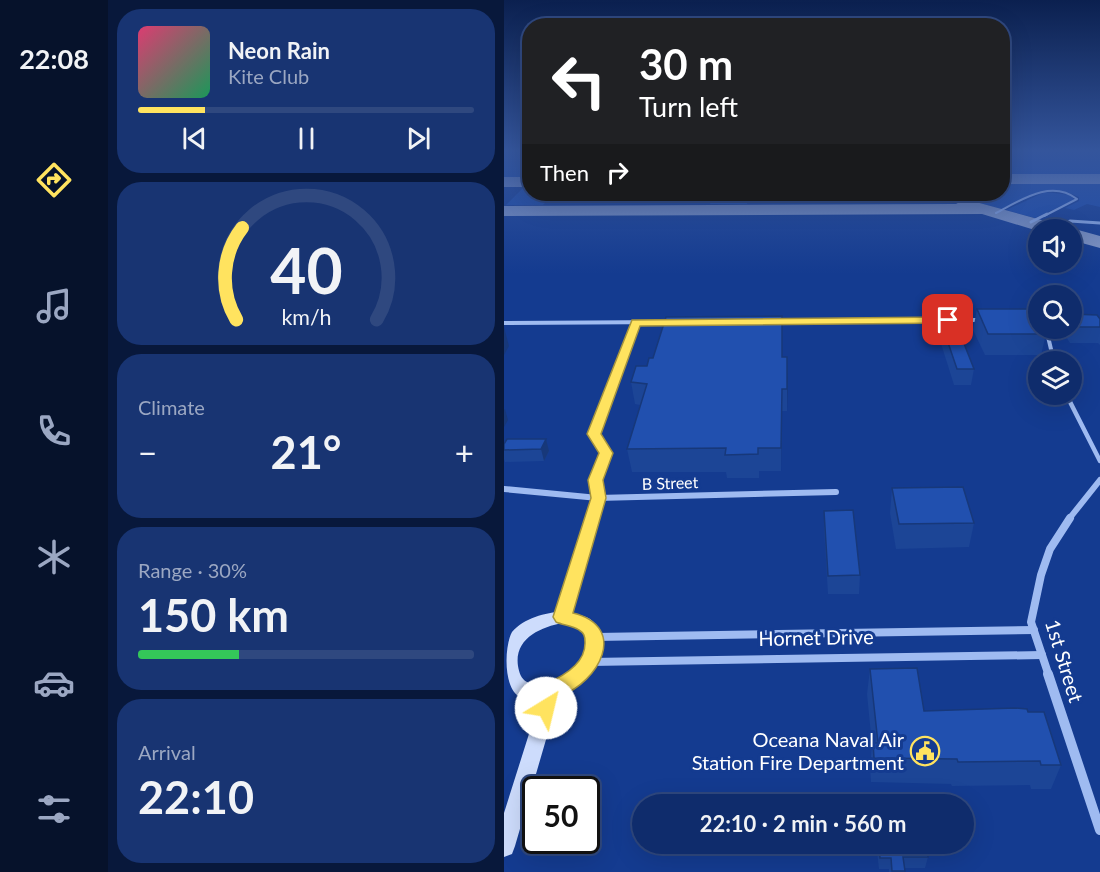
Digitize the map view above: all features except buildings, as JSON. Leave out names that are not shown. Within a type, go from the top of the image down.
[{"type":"main road","points":[[563,617],[583,623],[594,637],[595,649],[590,662],[574,679],[552,690],[537,692],[525,690],[514,684],[507,676],[504,666],[505,655],[522,632],[535,624],[563,617]]},
{"type":"main road","points":[[504,846],[552,690]]},
{"type":"street","name":"1st Street","points":[[1100,480],[1062,528],[1050,549],[1041,575],[1031,622],[1100,830]]},
{"type":"street","name":"B Street","points":[[504,489],[598,498],[836,492]]},
{"type":"street","points":[[563,617],[598,498]]},
{"type":"street","name":"Hornet Drive","points":[[594,637],[1034,630]]},
{"type":"street","name":"Hornet Drive","points":[[590,662],[1042,655]]},
{"type":"lane","points":[[996,213],[1040,193]]},
{"type":"lane","points":[[1037,219],[1077,199],[1066,193]]},
{"type":"lane","points":[[1082,222],[1100,223]]},
{"type":"lane","points":[[774,322],[980,320]]},
{"type":"lane","points":[[598,498],[595,480],[606,453],[594,434],[636,322]]},
{"type":"lane","points":[[504,323],[670,322]]},
{"type":"lane","points":[[1072,405],[1100,461]]},
{"type":"shaded area","points":[[518,193],[522,193],[522,201],[547,201],[543,205],[506,205]]},
{"type":"shaded area","points":[[1010,193],[1041,193],[1001,209],[973,201],[1010,201]]},
{"type":"shaded area","points":[[1043,193],[1071,195],[1074,200],[1035,218],[1006,210]]},
{"type":"shaded area","points":[[1069,193],[1100,193],[1100,207],[1087,204],[1074,210],[1065,208],[1079,201],[1079,197]]},
{"type":"shaded area","points":[[711,201],[747,201],[747,204],[710,204]]},
{"type":"shaded area","points":[[869,201],[915,201],[911,203],[870,203]]},
{"type":"taxiway","points":[[965,204],[983,209]]},
{"type":"taxiway","points":[[504,211],[983,209]]},
{"type":"taxiway","points":[[983,209],[1028,222]]},
{"type":"taxiway","points":[[1082,237],[1100,242]]},
{"type":"place","name":"Oceana Naval Air Station Fire Department","points":[[925,751]]},
{"type":"route","points":[[546,708],[552,690],[564,686],[584,671],[595,649],[594,637],[590,629],[583,623],[563,617],[598,498],[595,480],[606,453],[594,434],[636,322],[948,320]]}]
